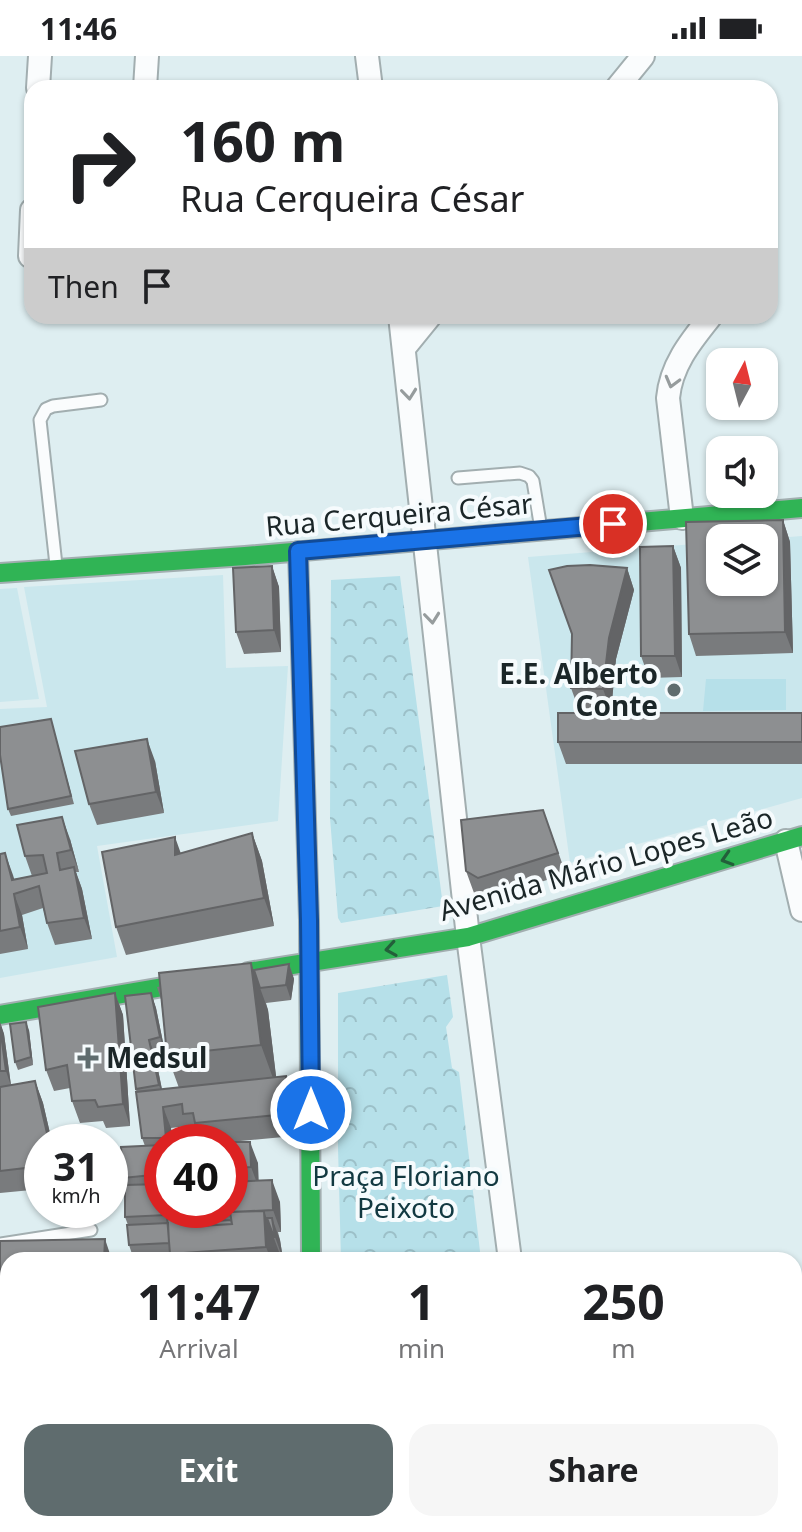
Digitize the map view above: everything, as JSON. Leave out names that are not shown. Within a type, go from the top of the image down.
[{"type":"street","points":[[38,80],[40,56]]},
{"type":"street","points":[[146,80],[147,56]]},
{"type":"street","points":[[367,56],[370,80]]},
{"type":"street","points":[[624,80],[643,56]]},
{"type":"street","points":[[401,324],[468,937],[509,1252]]},
{"type":"street","points":[[404,348],[424,324]]},
{"type":"street","points":[[682,518],[669,385],[688,345],[705,324]]},
{"type":"street","name":"Rua Cerqueira César","points":[[0,573],[802,508]]},
{"type":"street","points":[[298,551],[310,962],[311,1252]]},
{"type":"street","points":[[794,838],[802,910]]},
{"type":"street","name":"Avenida Mário Lopes Leão","points":[[0,1015],[468,937],[794,838]]},
{"type":"lane","points":[[56,569],[40,420],[46,409],[53,406],[101,400]]},
{"type":"lane","points":[[458,478],[520,473],[529,476],[533,481],[541,531]]},
{"type":"lane","points":[[0,1244],[91,1230]]},
{"type":"shaded area","name":"E.E. Alberto Conte","points":[[802,536],[802,798],[570,863],[528,557],[706,543],[706,596],[778,596],[778,538]]},
{"type":"shaded area","points":[[223,575],[226,668],[288,666],[278,821],[97,846],[117,957],[0,978],[0,709],[47,707],[24,587]]},
{"type":"shaded area","points":[[17,588],[39,699],[0,702],[0,589]]},
{"type":"green space","points":[[400,576],[443,906],[341,923],[338,918],[330,818],[331,580]]},
{"type":"green space","points":[[706,679],[786,679],[786,710],[703,711]]},
{"type":"green space","name":"Praça Floriano Peixoto","points":[[447,975],[453,1017],[446,1027],[452,1068],[459,1072],[480,1252],[341,1252],[338,993]]},
{"type":"building","points":[[783,520],[785,632],[689,634],[686,522]]},
{"type":"building","points":[[673,546],[675,656],[641,656],[640,547]]},
{"type":"building","points":[[590,565],[627,568],[609,638],[603,689],[571,688],[572,634],[549,570]]},
{"type":"building","points":[[272,566],[274,630],[236,632],[233,568]]},
{"type":"building","points":[[558,713],[802,713],[802,742],[558,742]]},
{"type":"building","points":[[51,719],[71,796],[8,809],[0,755],[0,727]]},
{"type":"building","points":[[147,739],[156,792],[89,804],[75,751]]},
{"type":"building","points":[[543,810],[558,853],[478,878],[466,871],[461,820]]},
{"type":"building","points":[[62,817],[71,850],[57,853],[60,870],[74,867],[84,918],[47,923],[39,886],[14,894],[20,927],[0,931],[0,854],[5,853],[12,880],[47,873],[43,855],[25,856],[17,825]]},
{"type":"building","points":[[252,833],[264,898],[116,927],[102,852],[175,837],[175,855]]},
{"type":"building","points":[[251,963],[261,1045],[167,1055],[159,973]]},
{"type":"building","points":[[289,964],[286,985],[260,988],[254,970]]},
{"type":"building","name":"Medsul","points":[[115,993],[123,1104],[98,1107],[95,1100],[72,1101],[67,1065],[46,1070],[38,1007]]},
{"type":"building","points":[[151,993],[160,1037],[149,1040],[159,1085],[136,1089],[125,996]]},
{"type":"building","points":[[26,1022],[31,1057],[15,1062],[10,1024]]},
{"type":"building","points":[[0,1027],[6,1071],[0,1071]]},
{"type":"building","points":[[286,1076],[286,1114],[195,1123],[193,1113],[183,1114],[182,1104],[163,1107],[165,1124],[144,1124],[142,1138],[136,1092]]},
{"type":"building","points":[[35,1081],[45,1124],[24,1124],[24,1168],[0,1171],[0,1087]]},
{"type":"building","points":[[248,1142],[250,1142],[251,1167],[248,1167]]},
{"type":"building","points":[[144,1146],[144,1176],[128,1177],[128,1147]]},
{"type":"building","points":[[272,1180],[273,1210],[248,1211],[248,1181]]},
{"type":"building","points":[[144,1184],[144,1216],[128,1217],[128,1185]]},
{"type":"building","points":[[248,1211],[264,1211],[266,1247],[170,1252],[168,1228],[248,1228]]},
{"type":"building","points":[[267,1218],[272,1218],[275,1237],[274,1237]]},
{"type":"building","points":[[128,1225],[168,1228],[169,1243],[129,1245]]},
{"type":"building","points":[[105,1239],[104,1252],[0,1252],[0,1241]]},
{"type":"traffic: fast","points":[[0,573],[245,556],[802,508]]},
{"type":"traffic: fast","points":[[298,551],[309,920],[311,1252]]},
{"type":"traffic: fast","points":[[248,972],[468,937],[802,836]]},
{"type":"traffic: fast","points":[[0,1015],[198,981]]},
{"type":"place","name":"E.E. Alberto Conte","points":[[674,690]]},
{"type":"place","name":"Medsul","points":[[88,1058]]},
{"type":"route","points":[[311,1110],[309,920],[298,551],[613,524]]}]
